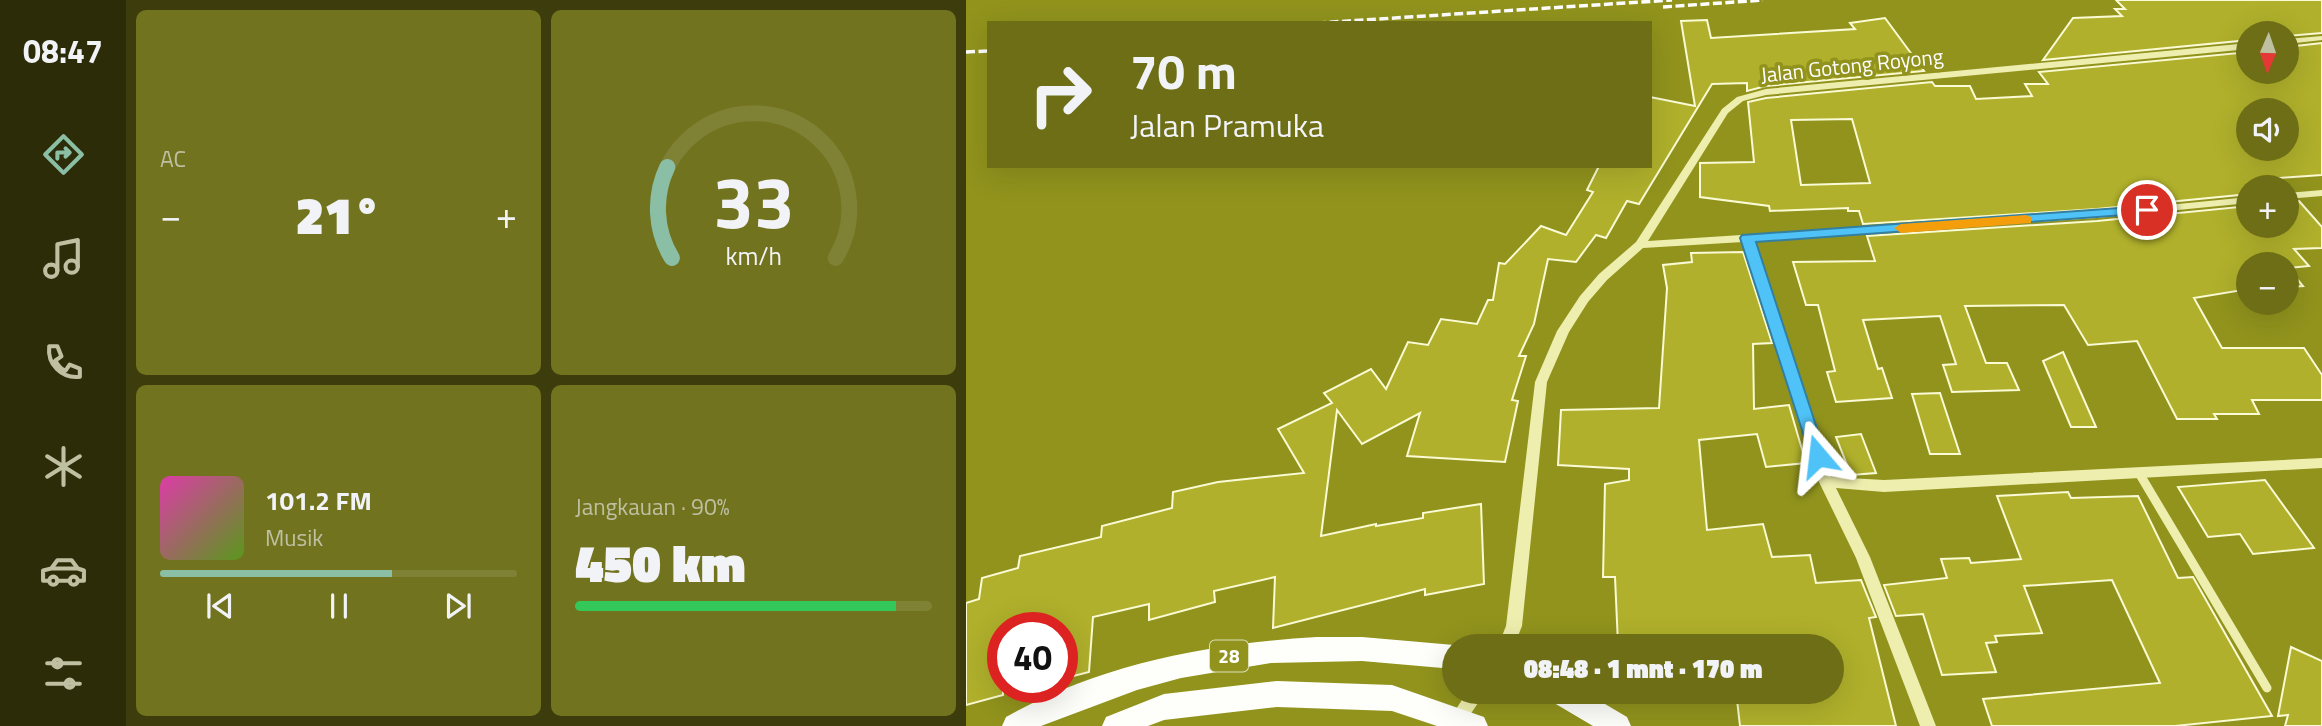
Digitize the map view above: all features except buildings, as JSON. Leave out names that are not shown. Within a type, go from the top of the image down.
[{"type":"highway","name":"28","points":[[1015,726],[1040,711],[1105,687],[1161,668],[1211,658],[1269,650],[1418,651],[1442,655]]},
{"type":"highway","name":"28","points":[[1115,726],[1164,707],[1276,694],[1392,698],[1467,722]]},
{"type":"highway","points":[[1581,704],[1618,726]]},
{"type":"street","points":[[2300,41],[2322,38]]},
{"type":"street","name":"Jalan Gotong Royong","points":[[1511,634],[1514,626],[1541,382],[1563,331],[1584,299],[1603,277],[1640,245],[1725,111],[1740,99],[1766,92],[2236,47]]},
{"type":"street","points":[[2299,195],[2322,193]]},
{"type":"street","points":[[1640,245],[2097,215],[2236,201]]},
{"type":"street","points":[[1747,238],[1826,482],[1863,557],[1927,726]]},
{"type":"street","points":[[1826,482],[1884,486],[2322,463]]},
{"type":"street","points":[[2139,473],[2267,688]]},
{"type":"street","points":[[1467,722],[1473,704]]},
{"type":"railway","points":[[1348,21],[1672,0]]},
{"type":"railway","points":[[1663,7],[1763,0]]},
{"type":"railway","points":[[966,52],[987,51]]},
{"type":"slow traffic","points":[[1901,228],[2026,220]]},
{"type":"route","points":[[1818,456],[1747,238],[2147,210]]}]
